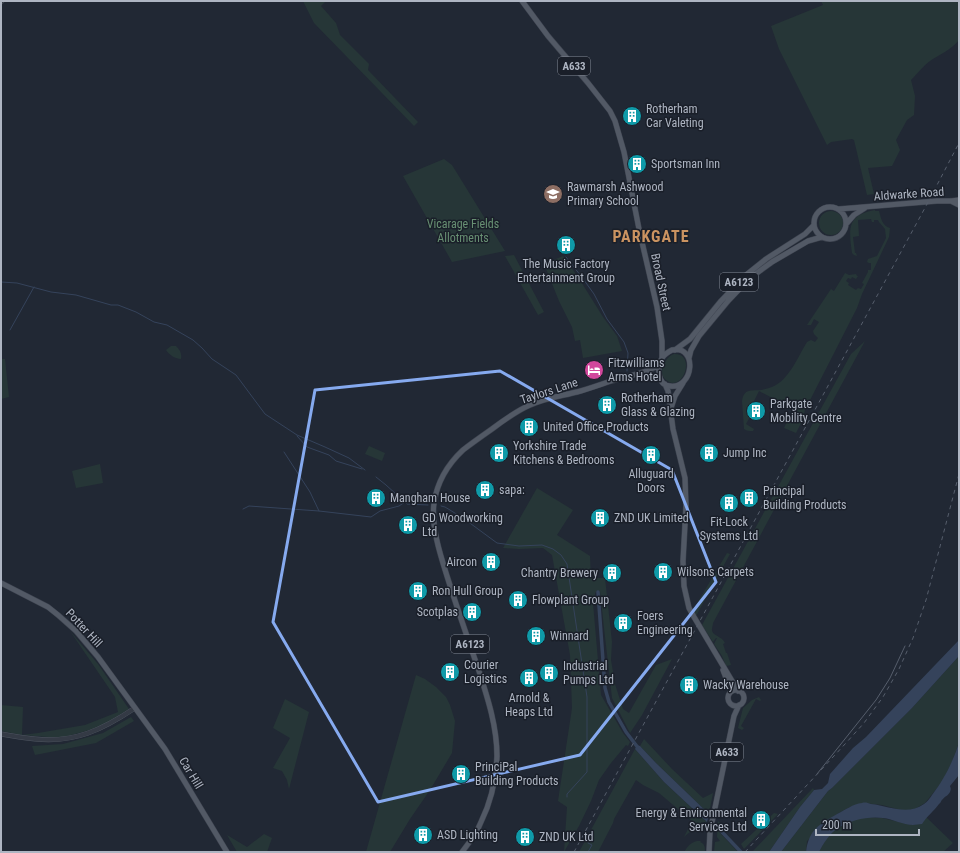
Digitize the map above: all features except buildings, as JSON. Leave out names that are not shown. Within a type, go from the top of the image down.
[{"type":"main road","name":"Broad Street","points":[[522,1],[548,36],[574,65],[610,111],[615,121],[624,152],[640,234],[657,307],[662,341],[662,358]]},
{"type":"main road","name":"Aldwarke Road","points":[[839,209],[959,200]]},
{"type":"main road","name":"Aldwarke Road","points":[[951,201],[959,205]]},
{"type":"main road","points":[[829,207],[839,209],[845,216],[847,223],[844,232],[838,238],[830,239],[822,237],[815,230],[815,217],[822,209],[829,207]]},
{"type":"main road","name":"Aldwarke Road","points":[[847,223],[854,215],[868,207]]},
{"type":"main road","name":"A6123","points":[[674,350],[690,339],[721,301],[746,275],[766,259],[805,234],[814,225]]},
{"type":"main road","name":"A6123","points":[[689,358],[691,350],[699,336],[728,301],[750,278],[772,262],[808,241],[822,237]]},
{"type":"main road","points":[[662,341],[666,346],[674,350],[684,352],[689,358],[689,374],[675,396],[670,411]]},
{"type":"main road","points":[[662,358],[674,350]]},
{"type":"main road","name":"A633","points":[[660,379],[659,372],[662,358]]},
{"type":"main road","name":"Taylors Lane","points":[[462,852],[474,836],[481,823],[490,799],[496,771],[496,741],[492,712],[438,546],[434,517],[434,504],[437,489],[443,476],[453,461],[462,452],[472,443],[514,413],[528,405],[578,392],[620,378],[639,374],[652,370],[660,365]]},
{"type":"main road","name":"Taylors Lane","points":[[639,374],[660,379]]},
{"type":"main road","points":[[660,379],[665,384],[670,386],[675,386],[685,381]]},
{"type":"main road","name":"A633","points":[[665,384],[668,391],[673,429],[685,478],[686,506],[682,557],[684,586],[691,612],[738,691],[742,693],[743,698],[734,716],[714,813],[711,830],[710,852]]},
{"type":"main road","name":"Potter Hill","points":[[1,583],[48,607],[72,627],[98,657],[135,708]]},
{"type":"main road","name":"A633","points":[[716,652],[731,692],[728,698],[729,703],[732,704],[734,716]]},
{"type":"main road","points":[[731,692],[733,690],[738,691]]},
{"type":"main road","points":[[732,704],[734,706],[739,705]]},
{"type":"main road","name":"Car Hill","points":[[135,708],[165,749],[227,852]]},
{"type":"street","points":[[1,734],[44,740],[70,738],[85,735],[102,728],[118,720],[135,708]]},
{"type":"highlighted area","points":[[500,371],[672,470],[716,582],[580,755],[378,802],[273,622],[315,390]]},
{"type":"green space","points":[[303,1],[326,1],[321,6],[336,23],[340,35],[369,64],[368,70],[418,122],[414,126],[314,23]]},
{"type":"green space","points":[[821,1],[959,1],[959,40],[949,49],[927,63],[911,80],[915,96],[914,115],[907,120],[896,140],[900,150],[892,166],[868,168],[874,194],[867,195],[854,140],[831,142],[827,145],[779,49],[771,26],[823,5]]},
{"type":"green space","name":"Vicarage Fields Allotments","points":[[444,159],[452,165],[505,251],[452,262],[403,176]]},
{"type":"green space","points":[[875,210],[879,211],[884,224],[890,228],[889,237],[857,308],[805,410],[802,421],[796,433],[784,428],[793,409],[759,391],[749,411],[752,413],[746,424],[754,429],[753,431],[745,430],[742,401],[744,394],[748,391],[770,388],[786,377],[807,342],[811,340],[815,342],[818,338],[813,331],[819,322],[814,319],[811,325],[807,325],[831,289],[834,291],[845,273],[849,275],[856,274],[858,276],[856,279],[852,277],[851,279],[848,278],[846,281],[849,283],[848,285],[856,290],[858,288],[861,289],[864,284],[862,283],[868,270],[871,270],[871,263],[867,262],[868,259],[877,256],[886,238],[885,229],[878,220],[874,220],[874,222],[872,222],[871,219],[858,220],[859,236],[853,237],[855,253],[857,256],[852,253],[850,231],[854,220],[866,212]]},
{"type":"green space","points":[[831,211],[840,214],[843,223],[840,232],[831,235],[822,232],[819,223],[822,214]]},
{"type":"green space","points":[[514,255],[544,312],[538,315],[505,256]]},
{"type":"green space","points":[[563,256],[617,336],[622,351],[583,358],[580,340],[575,341],[572,327],[559,301],[544,264]]},
{"type":"green space","points":[[865,341],[713,623],[713,633],[725,643],[723,644],[731,665],[726,666],[722,656],[714,644],[717,638],[713,642],[702,625],[851,354]]},
{"type":"green space","points":[[171,346],[176,346],[179,349],[181,359],[167,352],[166,350]]},
{"type":"green space","points":[[674,354],[681,355],[685,360],[686,365],[682,378],[678,382],[672,383],[663,377],[662,369],[668,358]]},
{"type":"green space","points":[[1,359],[5,359],[9,397],[1,399]]},
{"type":"green space","points":[[369,446],[385,453],[382,461],[365,454]]},
{"type":"green space","points":[[100,464],[103,483],[76,488],[72,471]]},
{"type":"green space","points":[[537,488],[573,510],[557,535],[590,556],[591,578],[605,578],[612,642],[611,660],[615,684],[623,709],[629,713],[656,665],[672,659],[642,715],[630,733],[612,698],[600,591],[595,593],[595,600],[593,603],[601,695],[623,733],[630,742],[628,746],[626,745],[611,763],[599,780],[579,826],[564,852],[567,807],[558,801],[572,708],[570,655],[552,555],[543,548],[503,548]]},
{"type":"green space","points":[[727,553],[730,554],[696,616],[693,610]]},
{"type":"green space","points":[[70,631],[98,664],[129,709],[101,727],[60,738],[22,735],[85,725],[118,712],[115,697]]},
{"type":"green space","points":[[959,656],[959,743],[942,782],[925,803],[913,810],[901,810],[882,805],[863,803],[850,807],[837,814],[807,841],[806,852],[781,852],[828,791],[912,708]]},
{"type":"green space","points":[[416,675],[425,679],[436,687],[446,697],[450,705],[455,721],[452,753],[390,852],[366,852]]},
{"type":"green space","points":[[759,697],[761,700],[756,699],[741,726],[744,728],[742,730],[738,728],[743,708],[752,700]]},
{"type":"green space","points":[[285,699],[309,712],[289,789],[287,780],[282,771],[273,768],[290,738],[273,728]]},
{"type":"green space","points":[[1,705],[23,707],[22,735],[1,731]]},
{"type":"green space","points":[[131,717],[134,721],[96,743],[35,755],[32,746],[63,744],[103,733]]},
{"type":"green space","points":[[644,739],[672,769],[703,798],[713,793],[709,814],[640,746]]},
{"type":"green space","points":[[635,749],[664,782],[707,822],[701,823],[703,828],[688,833],[684,837],[692,821],[659,793],[636,780],[614,819],[598,852],[579,852]]},
{"type":"green space","points":[[813,788],[814,790],[800,807],[769,852],[752,852]]},
{"type":"green space","points":[[774,813],[778,814],[744,849],[741,844]]},
{"type":"green space","points":[[867,817],[882,818],[912,825],[922,823],[926,817],[953,843],[943,852],[819,852],[827,838],[838,828],[851,821]]},
{"type":"green space","points":[[718,821],[722,824],[720,827],[720,833],[738,852],[714,852],[715,842],[720,841],[717,837]]},
{"type":"green space","points":[[264,834],[272,838],[267,852],[237,852],[227,835],[247,847]]},
{"type":"green space","points":[[697,841],[701,841],[700,842],[704,845],[705,852],[684,852],[689,845]]},
{"type":"water","points":[[959,640],[959,656],[912,708],[828,791],[781,852],[769,852],[800,807],[814,790],[822,789],[828,783],[830,774],[853,748],[866,737]]},
{"type":"water","points":[[959,743],[959,775],[950,786],[951,790],[949,793],[942,799],[922,824],[909,825],[877,818],[860,819],[843,825],[835,830],[819,852],[806,852],[807,844],[816,828],[825,821],[852,806],[865,803],[905,810],[918,808],[924,804],[937,789],[951,764]]},
{"type":"water","points":[[637,745],[640,746],[709,814],[707,822],[664,782],[635,749]]},
{"type":"waterway","points":[[566,257],[594,294],[607,319],[624,342],[628,353],[627,371]]},
{"type":"waterway","points":[[1,282],[17,283],[51,292],[76,295],[111,305],[118,305],[136,312],[154,322],[167,325],[193,340],[212,359],[236,375],[265,414],[297,435],[349,458],[365,470]]},
{"type":"waterway","points":[[10,330],[34,287]]},
{"type":"waterway","points":[[297,436],[307,447],[329,455],[336,461],[362,469]]},
{"type":"waterway","points":[[284,452],[310,492],[319,511]]},
{"type":"waterway","points":[[376,477],[407,504],[428,505]]},
{"type":"waterway","points":[[243,509],[249,506],[319,511],[371,517],[380,511],[399,506],[405,502]]},
{"type":"waterway","points":[[441,506],[463,518],[497,543],[519,546],[542,545],[553,549],[561,555],[567,564],[587,697],[587,772],[567,794],[567,797]]},
{"type":"waterway","points":[[598,592],[605,688],[609,702],[626,732],[639,749]]},
{"type":"waterway","points":[[721,831],[741,852]]},
{"type":"waterway","points":[[588,843],[592,845],[588,852]]},
{"type":"tram line","points":[[817,774],[876,700],[890,678],[905,646]]},
{"type":"railway","points":[[574,852],[959,143]]},
{"type":"railway","points":[[745,852],[864,723],[883,697],[899,669],[913,638],[926,600],[959,474]]},
{"type":"place","name":"Rotherham Car Valeting","points":[[632,116]]},
{"type":"place","name":"Sportsman Inn","points":[[637,164]]},
{"type":"place","name":"Rawmarsh Ashwood Primary School","points":[[553,194]]},
{"type":"place","name":"The Music Factory Entertainment Group","points":[[566,245]]},
{"type":"place","name":"Fitzwilliams Arms Hotel","points":[[594,370]]},
{"type":"place","name":"Rotherham Glass & Glazing","points":[[607,405]]},
{"type":"place","name":"Parkgate Mobility Centre","points":[[756,411]]},
{"type":"place","name":"United Office Products","points":[[529,427]]},
{"type":"place","name":"Yorkshire Trade Kitchens & Bedrooms","points":[[499,453]]},
{"type":"place","name":"Jump Inc","points":[[709,453]]},
{"type":"place","name":"Alluguard Doors","points":[[651,455]]},
{"type":"place","name":"sapa:","points":[[485,490]]},
{"type":"place","name":"Mangham House","points":[[376,498]]},
{"type":"place","name":"Principal Building Products","points":[[749,498]]},
{"type":"place","name":"Fit-Lock Systems Ltd","points":[[729,503]]},
{"type":"place","name":"ZND UK Limited","points":[[600,518]]},
{"type":"place","name":"GD Woodworking Ltd","points":[[408,525]]},
{"type":"place","name":"Aircon","points":[[491,562]]},
{"type":"place","name":"Wilsons Carpets","points":[[663,572]]},
{"type":"place","name":"Chantry Brewery","points":[[612,573]]},
{"type":"place","name":"Ron Hull Group","points":[[418,591]]},
{"type":"place","name":"Flowplant Group","points":[[518,600]]},
{"type":"place","name":"Scotplas","points":[[472,612]]},
{"type":"place","name":"Foers Engineering","points":[[623,623]]},
{"type":"place","name":"Winnard","points":[[536,636]]},
{"type":"place","name":"Courier Logistics","points":[[450,672]]},
{"type":"place","name":"Industrial Pumps Ltd","points":[[549,673]]},
{"type":"place","name":"Arnold & Heaps Ltd","points":[[529,678]]},
{"type":"place","name":"Wacky Warehouse","points":[[689,685]]},
{"type":"place","name":"PrinciPal Building Products","points":[[461,774]]},
{"type":"place","name":"Energy & Environmental Services Ltd","points":[[761,820]]},
{"type":"place","name":"ASD Lighting","points":[[423,835]]},
{"type":"place","name":"ZND UK Ltd","points":[[525,837]]},
{"type":"district","name":"PARKGATE","points":[[651,236]]}]
